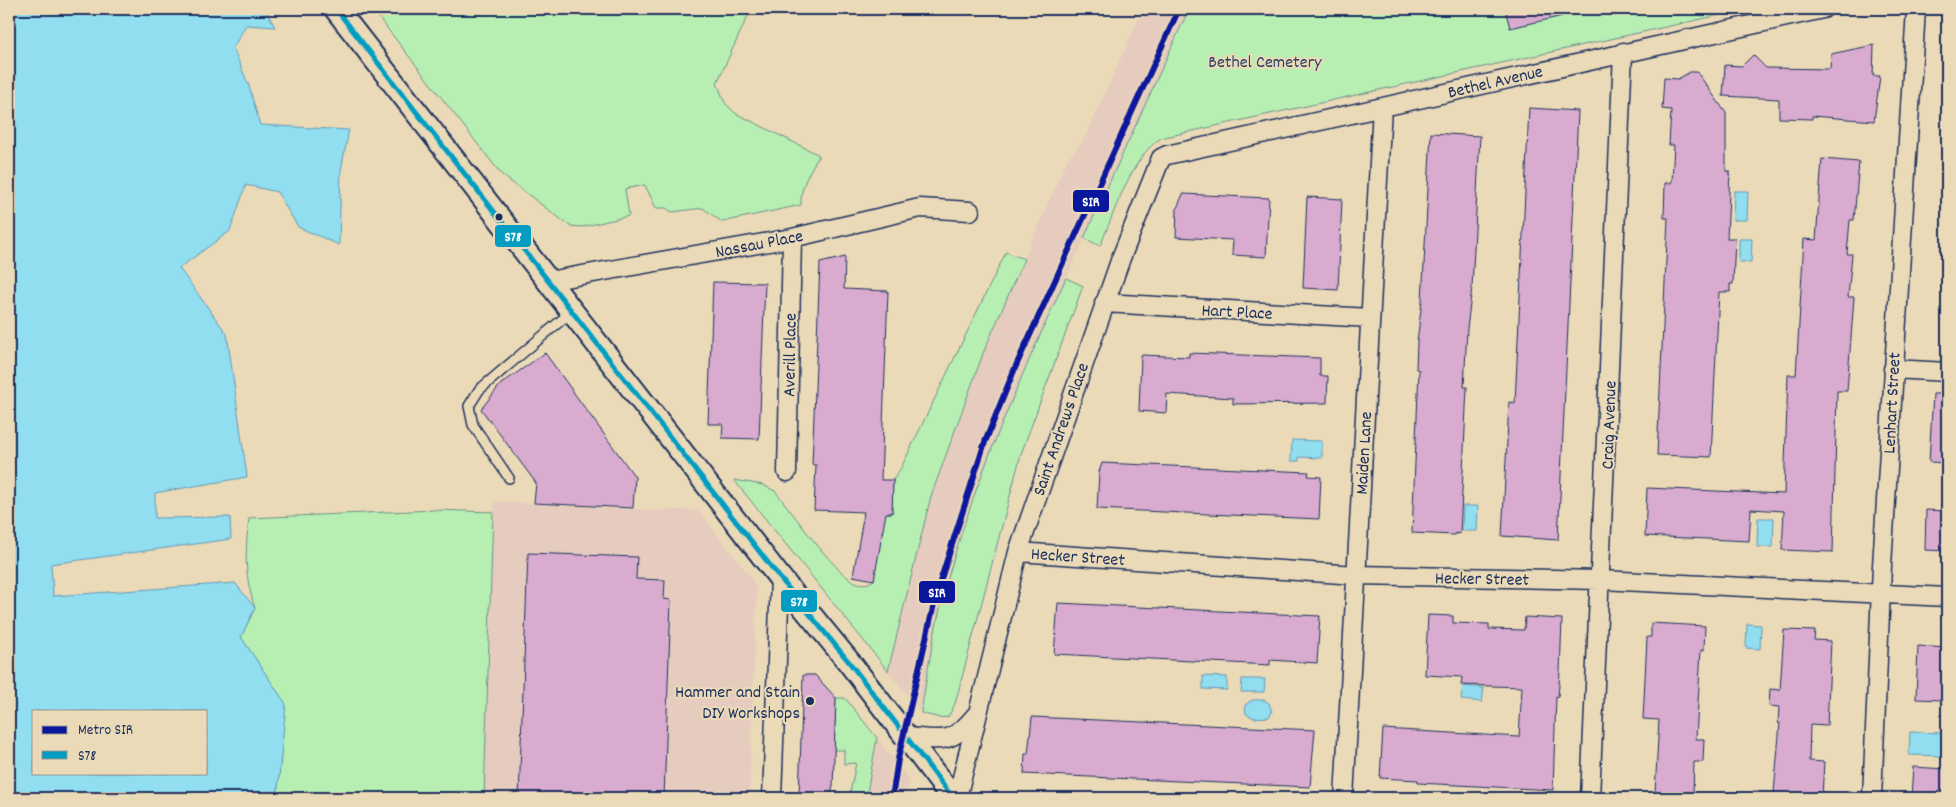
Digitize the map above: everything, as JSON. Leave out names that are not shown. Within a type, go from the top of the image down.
[{"type":"street","points":[[336,9],[780,578],[849,662],[953,798]]},
{"type":"street","name":"Bethel Avenue","points":[[1167,155],[1823,9]]},
{"type":"street","name":"Lenhart Street","points":[[1872,798],[1893,369],[1916,9]]},
{"type":"street","name":"Craig Avenue","points":[[1590,798],[1624,52]]},
{"type":"street","name":"Maiden Lane","points":[[1344,798],[1382,107]]},
{"type":"street","name":"Saint Andrews Place","points":[[958,798],[1018,552],[1104,303],[1158,164],[1167,155]]},
{"type":"street","name":"Nassau Place","points":[[548,281],[792,238],[920,208],[970,212]]},
{"type":"street","name":"Averill Place","points":[[788,472],[792,238]]},
{"type":"street","name":"Hart Place","points":[[1104,303],[1370,318]]},
{"type":"street","points":[[1893,369],[1947,372]]},
{"type":"street","name":"Hecker Street","points":[[1018,552],[1356,575],[1601,580],[1947,597]]},
{"type":"street","points":[[772,798],[780,578]]},
{"type":"street","name":"Saint Andrews Place","points":[[907,737],[940,740],[952,737],[962,732],[978,713]]},
{"type":"lane","points":[[509,478],[473,424],[469,406],[479,390],[572,312]]},
{"type":"shaded area","points":[[1143,9],[1189,9],[1047,321],[1003,423],[964,525],[943,597],[921,713],[888,671],[931,496],[984,351],[1027,251],[1068,158],[1083,141]]},
{"type":"shaded area","points":[[494,501],[648,510],[698,510],[751,577],[757,589],[749,798],[484,798]]},
{"type":"shaded area","points":[[877,738],[909,779],[906,798],[866,798]]},
{"type":"green space","points":[[372,9],[751,9],[717,83],[725,103],[735,113],[819,155],[804,185],[801,205],[722,222],[703,208],[672,212],[666,208],[656,208],[645,185],[625,189],[629,216],[582,227],[570,226],[502,175]]},
{"type":"green space","name":"Bethel Cemetery","points":[[1189,9],[1747,9],[1161,138],[1150,147],[1132,172],[1100,246],[1084,238]]},
{"type":"green space","points":[[1006,252],[1024,259],[984,351],[931,496],[888,671],[734,480],[763,485],[775,491],[824,553],[845,575],[861,584],[874,580],[884,513],[892,513],[893,480],[901,468]]},
{"type":"green space","points":[[1066,278],[1083,286],[1021,454],[955,704],[948,717],[940,718],[921,713],[939,611],[967,515],[997,435]]},
{"type":"green space","points":[[434,510],[493,512],[484,798],[277,798],[285,704],[241,637],[255,608],[251,596],[246,563],[249,518]]},
{"type":"green space","points":[[836,698],[845,698],[877,738],[866,798],[849,798],[856,763],[844,764],[844,750],[834,750]]},
{"type":"water","points":[[9,9],[265,9],[275,27],[246,25],[233,48],[249,86],[260,125],[349,130],[341,170],[339,245],[298,227],[277,192],[246,185],[230,231],[179,268],[227,334],[247,477],[155,493],[155,518],[230,517],[231,539],[51,564],[53,596],[235,583],[255,608],[241,637],[286,704],[277,798],[9,798]]},
{"type":"water","points":[[1734,191],[1748,191],[1747,220],[1733,220]]},
{"type":"water","points":[[1739,239],[1752,239],[1751,262],[1739,262]]},
{"type":"water","points":[[1292,440],[1322,441],[1322,458],[1299,457],[1299,461],[1291,461]]},
{"type":"water","points":[[1463,506],[1478,506],[1477,531],[1462,531]]},
{"type":"water","points":[[1758,518],[1774,518],[1773,547],[1757,547]]},
{"type":"water","points":[[1747,624],[1761,625],[1760,649],[1746,648]]},
{"type":"water","points":[[1203,676],[1227,677],[1227,690],[1203,689]]},
{"type":"water","points":[[1242,679],[1265,679],[1264,692],[1241,692]]},
{"type":"water","points":[[1463,686],[1484,688],[1482,702],[1461,700]]},
{"type":"water","points":[[1252,700],[1264,700],[1269,703],[1272,712],[1269,717],[1254,718],[1246,714],[1245,705]]},
{"type":"water","points":[[1910,732],[1943,733],[1942,756],[1909,755]]},
{"type":"building","points":[[1505,9],[1562,9],[1563,16],[1510,28]]},
{"type":"building","points":[[1874,45],[1873,76],[1880,76],[1874,121],[1812,116],[1812,119],[1779,118],[1779,99],[1723,96],[1725,65],[1742,66],[1753,55],[1766,68],[1830,69],[1831,54]]},
{"type":"building","points":[[1690,72],[1697,72],[1726,113],[1726,171],[1730,171],[1727,238],[1735,238],[1733,284],[1730,284],[1730,292],[1719,292],[1711,457],[1657,455],[1668,218],[1664,218],[1665,183],[1671,183],[1672,181],[1674,145],[1669,145],[1671,110],[1662,109],[1664,78],[1678,79]]},
{"type":"building","points":[[1529,108],[1578,111],[1558,540],[1502,536],[1509,402],[1515,403]]},
{"type":"building","points":[[1431,133],[1480,136],[1472,287],[1467,329],[1464,387],[1467,387],[1460,534],[1455,533],[1455,535],[1412,533],[1419,370],[1416,369],[1417,342],[1422,301]]},
{"type":"building","points":[[1822,159],[1859,162],[1854,220],[1850,220],[1847,254],[1852,254],[1848,297],[1854,297],[1847,391],[1837,391],[1833,552],[1782,550],[1784,511],[1751,509],[1749,541],[1645,536],[1647,488],[1784,494],[1788,375],[1796,375],[1804,239],[1816,240]]},
{"type":"building","points":[[1183,194],[1269,198],[1266,257],[1232,255],[1233,240],[1176,237],[1177,208]]},
{"type":"building","points":[[1307,197],[1342,199],[1338,290],[1303,288]]},
{"type":"building","points":[[845,257],[844,289],[888,291],[881,480],[893,480],[892,513],[886,513],[874,580],[853,576],[864,512],[814,510],[816,465],[812,465],[820,263]]},
{"type":"building","points":[[713,282],[765,283],[759,439],[722,438],[723,424],[708,424]]},
{"type":"building","points":[[545,353],[635,477],[633,508],[534,503],[536,483],[481,409],[501,384]]},
{"type":"building","points":[[1189,353],[1320,358],[1320,376],[1328,376],[1327,403],[1233,404],[1233,398],[1167,394],[1166,413],[1139,411],[1141,355],[1189,357]]},
{"type":"building","points":[[1933,394],[1947,394],[1947,463],[1929,462]]},
{"type":"building","points":[[1102,463],[1309,472],[1308,476],[1321,477],[1319,519],[1097,509],[1099,472]]},
{"type":"building","points":[[1926,510],[1947,511],[1947,551],[1925,550]]},
{"type":"building","points":[[528,553],[637,557],[636,579],[665,580],[664,599],[671,600],[664,798],[519,798]]},
{"type":"building","points":[[1058,603],[1320,616],[1317,663],[1270,660],[1270,665],[1054,654]]},
{"type":"building","points":[[1428,615],[1453,616],[1453,623],[1489,624],[1489,629],[1524,630],[1525,617],[1562,619],[1558,697],[1556,696],[1553,790],[1418,783],[1418,780],[1380,778],[1383,729],[1519,737],[1522,687],[1461,685],[1462,677],[1425,675]]},
{"type":"building","points":[[1651,623],[1705,626],[1704,650],[1701,650],[1696,739],[1704,739],[1703,762],[1694,762],[1693,795],[1655,793],[1659,720],[1643,719],[1647,637],[1651,637]]},
{"type":"building","points":[[1784,630],[1815,631],[1814,640],[1831,641],[1827,726],[1810,725],[1809,761],[1824,762],[1822,796],[1806,795],[1806,798],[1776,798],[1774,793],[1780,723],[1778,723],[1779,707],[1769,706],[1770,689],[1780,690]]},
{"type":"building","points":[[1918,646],[1946,648],[1943,700],[1916,699]]},
{"type":"building","points":[[803,675],[815,675],[836,698],[833,786],[830,798],[799,798]]},
{"type":"building","points":[[1032,717],[1315,730],[1310,787],[1024,774],[1025,754],[1028,754]]},
{"type":"building","points":[[1913,767],[1946,769],[1944,798],[1911,798]]},
{"type":"metro line","name":"SIR","points":[[892,798],[898,759],[937,591],[985,442],[1015,368],[1179,9]]},
{"type":"transit line","name":"S78","points":[[336,9],[780,578],[849,662],[953,798]]},
{"type":"place","name":"Hammer and Stain DIY Workshops","points":[[810,701]]}]
